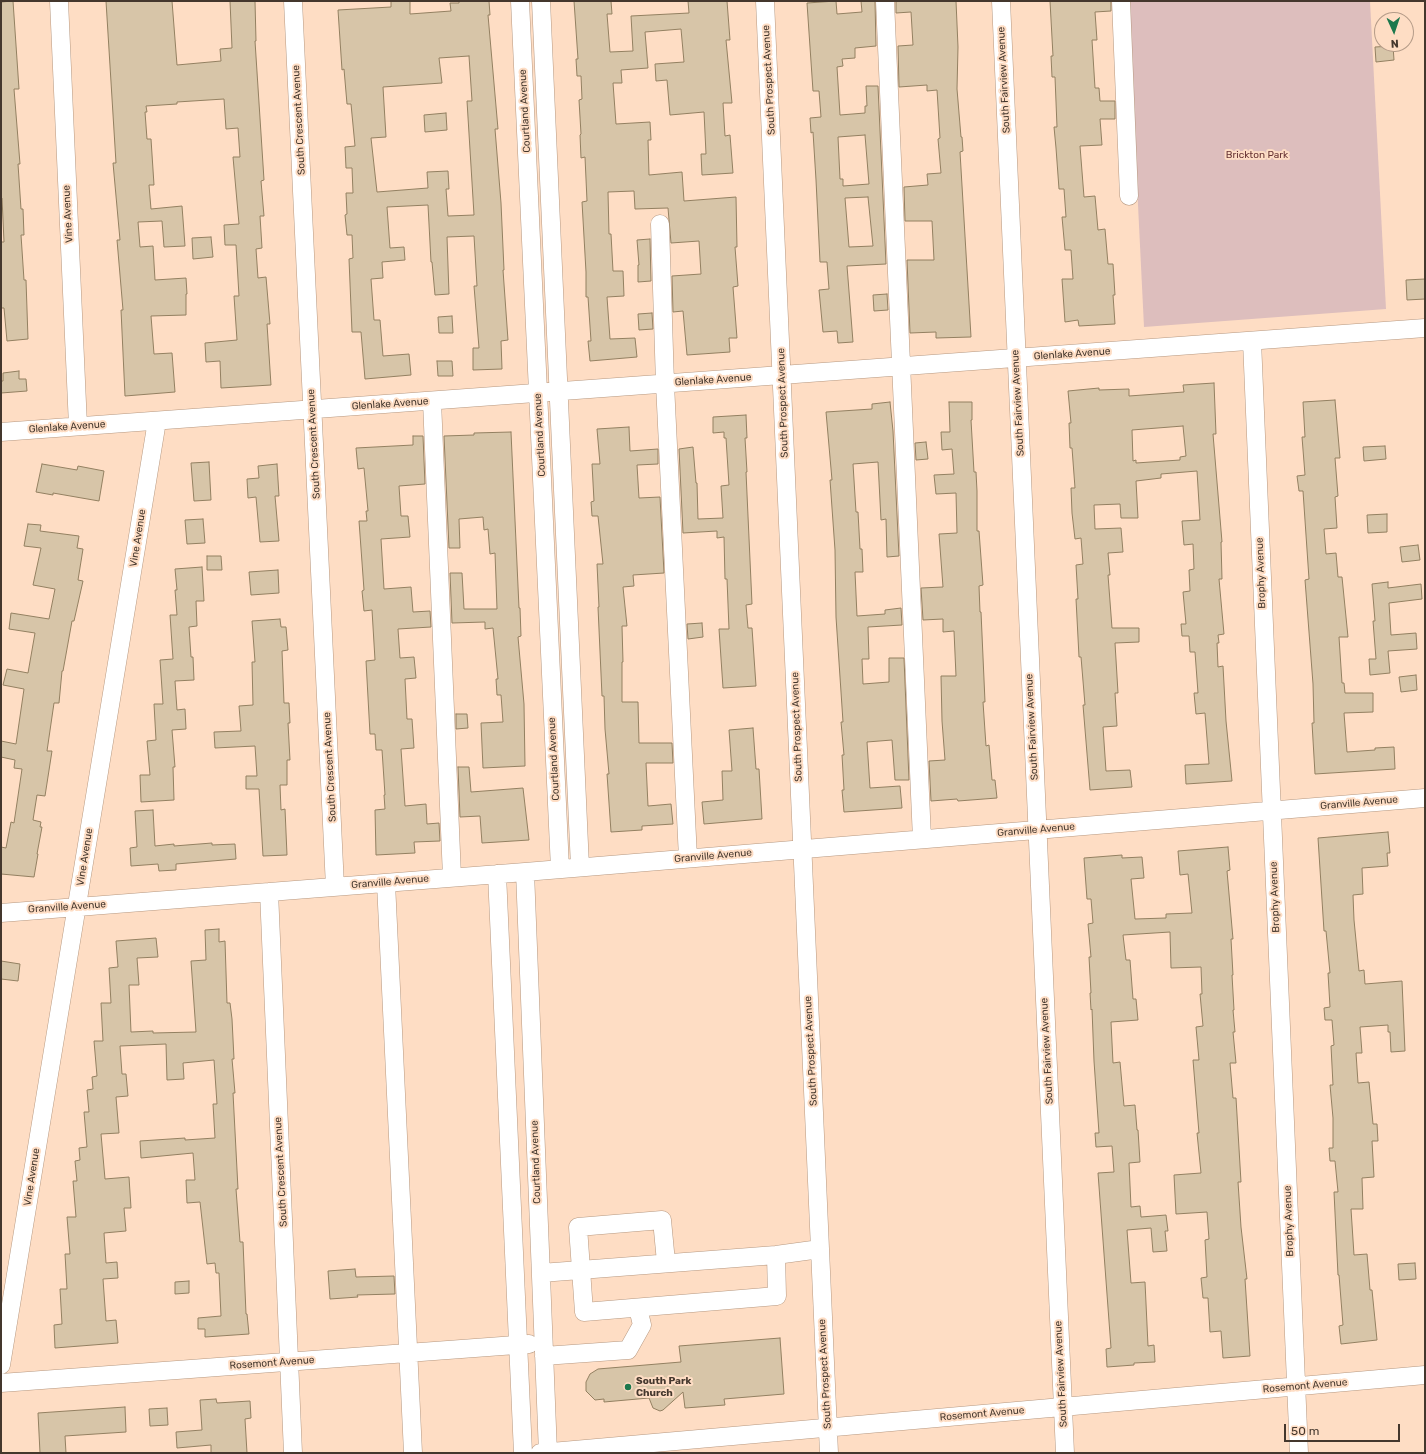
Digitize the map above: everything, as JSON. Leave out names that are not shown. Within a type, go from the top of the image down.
[{"type":"street","name":"Vine Avenue","points":[[59,1],[78,426]]},
{"type":"street","name":"South Crescent Avenue","points":[[293,1],[335,887]]},
{"type":"street","name":"Courtland Avenue","points":[[520,1],[560,869]]},
{"type":"street","name":"Courtland Avenue","points":[[541,1],[580,867]]},
{"type":"street","name":"South Prospect Avenue","points":[[765,1],[829,1453]]},
{"type":"street","points":[[884,1],[922,839]]},
{"type":"street","name":"South Fairview Avenue","points":[[1000,1],[1065,1453]]},
{"type":"street","points":[[1121,1],[1129,196]]},
{"type":"street","points":[[660,224],[665,384],[688,858]]},
{"type":"street","name":"Glenlake Avenue","points":[[1,432],[1425,328]]},
{"type":"street","name":"Brophy Avenue","points":[[1252,341],[1299,1453]]},
{"type":"street","points":[[432,401],[452,878]]},
{"type":"street","name":"Vine Avenue","points":[[1,1365],[157,421]]},
{"type":"street","name":"Granville Avenue","points":[[1,912],[452,878],[1425,798]]},
{"type":"street","name":"Courtland Avenue","points":[[525,872],[544,1349],[545,1453]]},
{"type":"street","points":[[497,874],[522,1453]]},
{"type":"street","points":[[386,883],[413,1453]]},
{"type":"street","name":"South Crescent Avenue","points":[[269,892],[293,1453]]},
{"type":"street","points":[[666,1262],[662,1220],[578,1227],[584,1312],[777,1296],[776,1255]]},
{"type":"street","points":[[541,1273],[666,1262],[776,1255],[820,1249]]},
{"type":"street","name":"Rosemont Avenue","points":[[1,1383],[518,1345],[544,1349],[628,1350],[642,1326],[638,1308]]},
{"type":"street","name":"Rosemont Avenue","points":[[545,1453],[1425,1376]]},
{"type":"green space","name":"Brickton Park","points":[[1128,1],[1370,1],[1386,309],[1144,327]]},
{"type":"building","points":[[13,1],[19,89],[14,89],[20,164],[18,164],[21,209],[23,209],[24,235],[21,235],[24,280],[26,280],[28,339],[7,341],[4,308],[1,308],[1,242],[4,242],[1,198],[1,2]]},
{"type":"building","points":[[106,1],[172,1],[177,65],[221,61],[220,49],[232,48],[230,1],[255,1],[255,41],[264,180],[261,181],[264,216],[260,216],[262,248],[256,249],[258,278],[266,277],[270,324],[267,324],[271,385],[221,388],[220,361],[206,362],[205,343],[237,340],[234,296],[239,296],[236,245],[225,245],[224,225],[239,224],[233,157],[240,157],[238,128],[226,129],[224,99],[177,102],[177,104],[146,106],[147,139],[151,139],[154,185],[149,185],[151,209],[182,206],[185,246],[164,247],[162,221],[138,222],[140,247],[153,246],[155,280],[186,278],[186,315],[151,316],[154,354],[172,353],[175,392],[125,396],[121,310],[123,310],[117,240],[120,240],[113,163],[116,163]]},
{"type":"building","points":[[391,1],[410,1],[410,14],[451,11],[450,3],[459,3],[459,1],[489,1],[490,15],[488,15],[498,129],[495,129],[501,203],[503,270],[508,340],[501,341],[502,369],[473,370],[473,348],[479,348],[474,286],[477,286],[474,236],[447,237],[449,294],[435,295],[431,262],[428,205],[387,207],[390,248],[404,247],[405,260],[382,262],[383,278],[371,279],[374,320],[380,320],[383,356],[409,354],[411,375],[365,379],[361,332],[352,332],[349,259],[353,258],[352,235],[347,235],[345,215],[347,214],[346,193],[353,193],[352,168],[346,168],[345,147],[355,146],[351,104],[347,104],[344,69],[342,70],[338,10],[391,7]],"holes":[[[469,56],[472,101],[467,101],[474,215],[448,216],[446,189],[449,189],[448,171],[427,172],[428,188],[377,192],[371,138],[386,137],[383,87],[442,83],[439,58]]]},
{"type":"building","points":[[574,1],[611,1],[612,14],[607,14],[610,52],[633,51],[631,16],[689,13],[688,1],[727,1],[730,40],[726,40],[732,103],[723,103],[725,136],[730,135],[733,173],[702,175],[701,154],[706,154],[704,112],[670,115],[667,80],[656,81],[655,64],[684,62],[681,29],[645,32],[648,68],[621,70],[622,83],[613,83],[616,124],[650,122],[651,140],[648,140],[649,175],[682,172],[684,201],[736,197],[737,247],[735,247],[738,286],[733,287],[737,338],[729,338],[730,352],[687,355],[683,311],[673,312],[672,276],[701,274],[699,241],[671,243],[668,208],[635,209],[634,191],[608,192],[609,234],[611,234],[613,271],[623,271],[624,296],[607,297],[610,339],[635,338],[637,357],[590,361],[588,341],[591,341],[588,297],[586,297],[582,202],[587,201],[585,157],[581,158],[579,100],[582,99],[581,76],[577,76],[576,59],[578,59]]},
{"type":"building","points":[[836,1],[837,14],[862,12],[861,1],[875,1],[876,46],[855,48],[855,58],[842,59],[843,66],[837,67],[840,115],[865,113],[865,106],[867,106],[866,86],[878,86],[886,264],[847,266],[853,342],[838,343],[837,331],[823,332],[819,290],[829,289],[827,262],[820,262],[813,132],[811,133],[810,118],[821,117],[819,91],[813,91],[807,3]],"holes":[[[865,135],[869,184],[843,186],[843,179],[840,179],[838,137]],[[868,197],[873,246],[849,247],[845,198]]]},
{"type":"building","points":[[896,1],[956,1],[958,47],[957,89],[963,151],[960,152],[971,337],[936,338],[936,332],[910,333],[907,260],[934,260],[932,221],[905,221],[904,187],[928,185],[927,174],[941,173],[938,139],[940,138],[937,90],[927,91],[927,85],[899,87],[898,46],[913,45],[911,12],[896,13]]},
{"type":"building","points":[[1050,1],[1111,1],[1111,11],[1095,12],[1097,40],[1092,40],[1095,88],[1099,88],[1100,101],[1115,101],[1115,119],[1100,119],[1102,145],[1080,146],[1084,197],[1095,196],[1098,230],[1105,229],[1108,264],[1113,264],[1115,324],[1079,326],[1078,320],[1065,322],[1062,279],[1073,279],[1071,250],[1065,250],[1062,217],[1066,217],[1064,189],[1059,189],[1054,127],[1057,127],[1055,77],[1052,77],[1051,56],[1053,56]]},
{"type":"building","points":[[1375,52],[1393,52],[1394,60],[1376,62]]},
{"type":"building","points":[[446,113],[447,130],[425,132],[424,115]]},
{"type":"building","points":[[211,237],[213,257],[193,259],[192,238]]},
{"type":"building","points":[[650,239],[651,281],[638,282],[639,265],[637,240]]},
{"type":"building","points":[[1425,279],[1425,299],[1407,300],[1406,280]]},
{"type":"building","points":[[887,294],[888,310],[874,311],[873,295]]},
{"type":"building","points":[[652,313],[653,329],[639,330],[638,314]]},
{"type":"building","points":[[452,316],[453,333],[439,333],[438,317]]},
{"type":"building","points":[[437,361],[452,361],[453,376],[438,376]]},
{"type":"building","points":[[19,371],[19,379],[26,379],[27,391],[1,393],[3,373]]},
{"type":"building","points":[[1214,383],[1216,434],[1213,434],[1222,542],[1222,579],[1219,579],[1224,634],[1218,635],[1218,667],[1223,666],[1226,721],[1232,781],[1186,784],[1185,765],[1209,764],[1205,713],[1196,714],[1194,693],[1198,693],[1195,652],[1190,652],[1189,636],[1182,636],[1181,624],[1186,624],[1183,592],[1190,591],[1189,570],[1194,569],[1193,544],[1184,545],[1182,521],[1200,520],[1197,471],[1161,474],[1161,478],[1136,481],[1138,518],[1121,518],[1120,504],[1094,505],[1095,529],[1121,528],[1123,552],[1108,553],[1112,628],[1139,628],[1139,642],[1115,643],[1118,693],[1115,693],[1117,726],[1103,727],[1106,771],[1130,770],[1132,787],[1090,790],[1083,705],[1085,705],[1081,657],[1079,657],[1076,599],[1078,599],[1076,565],[1083,564],[1081,538],[1075,539],[1072,513],[1071,488],[1075,488],[1072,448],[1070,448],[1069,423],[1071,423],[1068,391],[1099,388],[1099,390],[1129,389],[1129,396],[1184,392],[1183,385]],"holes":[[[1183,426],[1186,456],[1180,457],[1180,460],[1136,463],[1136,460],[1133,461],[1132,430]]]},
{"type":"building","points":[[1335,400],[1340,458],[1335,458],[1338,496],[1335,497],[1337,528],[1324,529],[1326,554],[1336,553],[1338,577],[1342,577],[1348,637],[1339,637],[1342,683],[1344,683],[1345,693],[1373,693],[1373,712],[1344,713],[1347,752],[1394,747],[1395,769],[1315,774],[1312,723],[1314,723],[1313,684],[1305,580],[1309,579],[1303,491],[1299,491],[1297,476],[1305,475],[1302,437],[1305,437],[1303,402]]},
{"type":"building","points":[[890,402],[893,431],[899,556],[887,557],[886,519],[881,520],[878,462],[853,464],[856,512],[858,512],[863,572],[855,572],[857,616],[885,614],[885,610],[901,608],[902,625],[868,627],[869,659],[862,659],[863,684],[889,682],[889,658],[904,658],[909,780],[895,780],[892,740],[867,742],[870,788],[900,786],[902,808],[844,812],[842,790],[844,790],[842,755],[844,755],[841,722],[843,722],[836,617],[835,550],[830,480],[832,480],[826,412],[872,409],[872,404]]},
{"type":"building","points":[[949,402],[972,402],[971,420],[974,472],[976,472],[977,531],[979,531],[983,585],[979,586],[985,702],[983,702],[986,746],[989,745],[992,780],[995,780],[997,798],[958,801],[957,799],[931,801],[929,761],[945,760],[941,676],[956,676],[954,631],[943,632],[943,619],[923,620],[921,588],[943,587],[939,534],[957,533],[956,493],[936,494],[934,475],[954,474],[952,449],[942,450],[941,432],[950,432]]},
{"type":"building","points":[[746,415],[746,472],[752,604],[746,605],[748,628],[752,628],[756,686],[723,688],[719,629],[729,629],[727,579],[725,579],[724,537],[717,538],[717,531],[683,533],[679,449],[693,447],[697,483],[698,519],[723,518],[721,486],[729,485],[726,438],[724,438],[724,432],[713,433],[713,417]]},
{"type":"building","points":[[629,427],[630,451],[658,449],[658,464],[637,465],[639,498],[660,497],[664,573],[633,575],[634,586],[623,587],[627,626],[622,626],[622,702],[638,702],[639,743],[672,743],[673,763],[646,763],[648,806],[671,804],[673,824],[642,826],[642,830],[611,832],[607,774],[609,774],[604,696],[602,696],[598,607],[597,564],[603,564],[598,516],[592,516],[591,502],[594,501],[592,464],[600,464],[597,429]]},
{"type":"building","points":[[511,432],[520,608],[521,636],[518,637],[524,704],[525,766],[483,768],[481,723],[503,722],[501,695],[497,695],[496,679],[498,679],[493,628],[485,629],[485,622],[452,623],[450,573],[462,573],[464,609],[497,609],[495,553],[490,554],[488,529],[484,530],[483,517],[459,519],[460,548],[449,548],[444,436],[474,435],[474,433]]},
{"type":"building","points":[[413,436],[423,436],[425,484],[399,486],[401,516],[408,516],[410,537],[381,539],[384,589],[411,587],[413,612],[430,611],[431,627],[398,629],[400,658],[414,657],[416,678],[405,679],[407,719],[412,719],[414,748],[401,749],[405,806],[426,804],[427,824],[439,823],[440,841],[414,842],[415,853],[376,855],[375,810],[385,809],[385,795],[382,750],[376,750],[375,734],[370,734],[366,661],[375,660],[372,610],[364,611],[359,521],[367,521],[366,511],[368,511],[364,468],[358,469],[356,448],[413,445]]},
{"type":"building","points":[[926,442],[928,459],[916,460],[915,443]]},
{"type":"building","points":[[1385,446],[1386,459],[1364,461],[1363,447]]},
{"type":"building","points":[[209,462],[211,500],[194,501],[191,463]]},
{"type":"building","points":[[42,464],[77,470],[78,466],[104,471],[99,501],[53,493],[53,495],[36,492]]},
{"type":"building","points":[[277,464],[279,496],[275,496],[279,541],[260,542],[256,497],[248,498],[247,479],[259,478],[258,466]]},
{"type":"building","points":[[1387,514],[1387,532],[1368,533],[1367,515]]},
{"type":"building","points":[[203,519],[205,543],[187,544],[185,520]]},
{"type":"building","points":[[28,524],[41,525],[40,531],[79,536],[77,548],[83,549],[78,580],[83,581],[74,621],[72,621],[62,671],[59,703],[54,703],[47,751],[52,751],[45,796],[37,795],[33,820],[41,822],[40,827],[42,827],[34,877],[1,874],[1,847],[6,848],[11,822],[14,823],[22,769],[14,768],[15,760],[1,757],[1,741],[16,744],[24,689],[3,685],[7,669],[28,673],[35,633],[9,629],[11,613],[49,619],[55,589],[33,585],[41,548],[24,546]]},
{"type":"building","points":[[1418,545],[1420,560],[1402,562],[1400,547]]},
{"type":"building","points":[[207,556],[221,556],[222,570],[207,570]]},
{"type":"building","points":[[202,567],[204,601],[196,601],[197,626],[189,627],[194,680],[175,681],[177,710],[185,709],[186,729],[172,730],[175,767],[173,767],[174,800],[141,802],[140,775],[150,775],[147,741],[156,740],[154,704],[163,704],[160,660],[173,659],[170,615],[177,615],[175,569]]},
{"type":"building","points":[[278,570],[279,593],[251,595],[249,572]]},
{"type":"building","points":[[1388,582],[1388,588],[1421,584],[1422,599],[1389,603],[1391,635],[1416,633],[1417,649],[1388,651],[1390,673],[1370,675],[1369,659],[1376,659],[1372,584]]},
{"type":"building","points":[[280,619],[281,627],[286,627],[288,650],[282,651],[284,703],[289,703],[290,723],[288,723],[290,760],[287,760],[287,785],[280,785],[281,810],[285,809],[287,855],[263,856],[259,789],[246,789],[246,776],[257,776],[255,746],[215,748],[214,732],[241,731],[239,706],[253,705],[252,662],[255,662],[252,621]]},
{"type":"building","points":[[702,623],[703,637],[688,639],[687,624]]},
{"type":"building","points":[[1416,675],[1417,690],[1401,692],[1399,677]]},
{"type":"building","points":[[456,714],[467,714],[468,728],[456,729]]},
{"type":"building","points":[[753,728],[756,769],[759,769],[762,819],[704,824],[702,802],[723,800],[722,771],[732,771],[729,730]]},
{"type":"building","points":[[458,767],[469,767],[471,792],[523,788],[529,840],[482,843],[480,816],[460,817]]},
{"type":"building","points":[[153,810],[155,846],[212,843],[212,845],[235,844],[236,859],[176,864],[176,870],[159,871],[158,864],[131,866],[130,848],[137,847],[135,811]]},
{"type":"building","points":[[1388,832],[1390,853],[1387,853],[1388,866],[1362,868],[1363,894],[1353,895],[1354,920],[1359,971],[1364,970],[1365,984],[1402,981],[1405,1051],[1391,1052],[1390,1032],[1388,1032],[1388,1025],[1360,1027],[1362,1053],[1356,1053],[1358,1083],[1369,1082],[1373,1124],[1377,1124],[1378,1141],[1372,1141],[1374,1177],[1362,1178],[1363,1209],[1351,1209],[1354,1255],[1367,1254],[1377,1340],[1341,1344],[1339,1326],[1343,1325],[1338,1275],[1334,1192],[1338,1192],[1335,1161],[1330,1161],[1329,1148],[1333,1148],[1333,1118],[1330,1085],[1333,1085],[1331,1046],[1334,1045],[1332,1020],[1325,1020],[1324,1008],[1330,1007],[1328,973],[1330,973],[1326,931],[1324,931],[1318,838]]},
{"type":"building","points":[[1228,847],[1230,870],[1227,871],[1233,939],[1231,939],[1235,1032],[1233,1032],[1236,1063],[1230,1063],[1233,1098],[1236,1098],[1241,1182],[1238,1182],[1247,1279],[1245,1279],[1250,1356],[1223,1358],[1221,1331],[1210,1332],[1208,1298],[1203,1298],[1201,1278],[1207,1277],[1205,1240],[1209,1239],[1207,1212],[1176,1214],[1174,1175],[1201,1173],[1193,1060],[1199,1060],[1196,1027],[1203,1026],[1200,994],[1202,994],[1201,967],[1171,968],[1170,932],[1123,935],[1126,960],[1130,960],[1133,999],[1136,999],[1138,1020],[1111,1022],[1113,1063],[1120,1062],[1124,1106],[1135,1105],[1138,1130],[1140,1162],[1129,1163],[1131,1207],[1140,1206],[1141,1217],[1166,1215],[1168,1231],[1165,1231],[1167,1251],[1153,1252],[1151,1228],[1127,1230],[1131,1283],[1145,1282],[1148,1346],[1154,1345],[1155,1362],[1107,1367],[1106,1349],[1111,1348],[1098,1173],[1114,1172],[1112,1146],[1096,1147],[1095,1133],[1099,1133],[1090,993],[1089,957],[1091,957],[1088,924],[1093,923],[1091,899],[1087,899],[1084,858],[1122,855],[1122,858],[1142,857],[1144,878],[1131,879],[1135,919],[1166,918],[1166,914],[1192,913],[1188,874],[1180,875],[1178,851]]},
{"type":"building","points":[[219,929],[219,942],[225,941],[227,1003],[230,1003],[232,1019],[234,1059],[232,1059],[235,1093],[233,1093],[238,1189],[236,1189],[240,1242],[243,1242],[246,1314],[249,1334],[205,1337],[205,1329],[198,1329],[198,1318],[221,1316],[219,1273],[216,1273],[215,1263],[207,1264],[200,1202],[187,1203],[186,1180],[195,1180],[193,1153],[141,1158],[140,1141],[215,1138],[213,1104],[217,1104],[214,1060],[183,1063],[184,1079],[167,1080],[166,1044],[120,1046],[122,1074],[126,1074],[128,1096],[116,1097],[119,1133],[101,1134],[105,1179],[129,1177],[131,1208],[124,1208],[126,1231],[104,1233],[106,1263],[117,1262],[118,1278],[103,1279],[106,1321],[116,1320],[118,1343],[55,1348],[54,1325],[62,1324],[60,1289],[67,1289],[65,1254],[70,1254],[67,1217],[76,1217],[73,1181],[77,1181],[75,1161],[80,1160],[79,1148],[87,1147],[84,1112],[89,1112],[87,1090],[93,1089],[92,1077],[97,1076],[94,1041],[103,1041],[101,1003],[111,1003],[109,968],[118,967],[116,941],[156,938],[158,957],[137,958],[139,985],[129,985],[131,1032],[196,1032],[191,961],[206,960],[205,930]]},
{"type":"building","points":[[1,961],[20,964],[18,981],[1,979]]},
{"type":"building","points":[[1415,1263],[1416,1279],[1399,1280],[1398,1264]]},
{"type":"building","points":[[355,1269],[356,1277],[394,1276],[395,1294],[357,1295],[358,1297],[330,1299],[328,1271]]},
{"type":"building","points":[[189,1281],[189,1293],[175,1294],[175,1282]]},
{"type":"building","points":[[780,1338],[784,1394],[724,1399],[725,1405],[685,1408],[683,1392],[660,1411],[653,1408],[649,1398],[604,1402],[604,1399],[595,1400],[586,1391],[586,1382],[590,1374],[598,1369],[681,1362],[679,1346]]},
{"type":"building","points":[[216,1399],[217,1403],[250,1401],[251,1418],[245,1419],[247,1453],[211,1453],[211,1445],[177,1448],[176,1432],[202,1430],[200,1400]]},
{"type":"building","points":[[125,1407],[126,1432],[65,1436],[66,1453],[40,1453],[38,1413]]},
{"type":"building","points":[[167,1408],[168,1425],[150,1426],[149,1409]]},
{"type":"place","name":"South Park Church","points":[[628,1387]]}]
